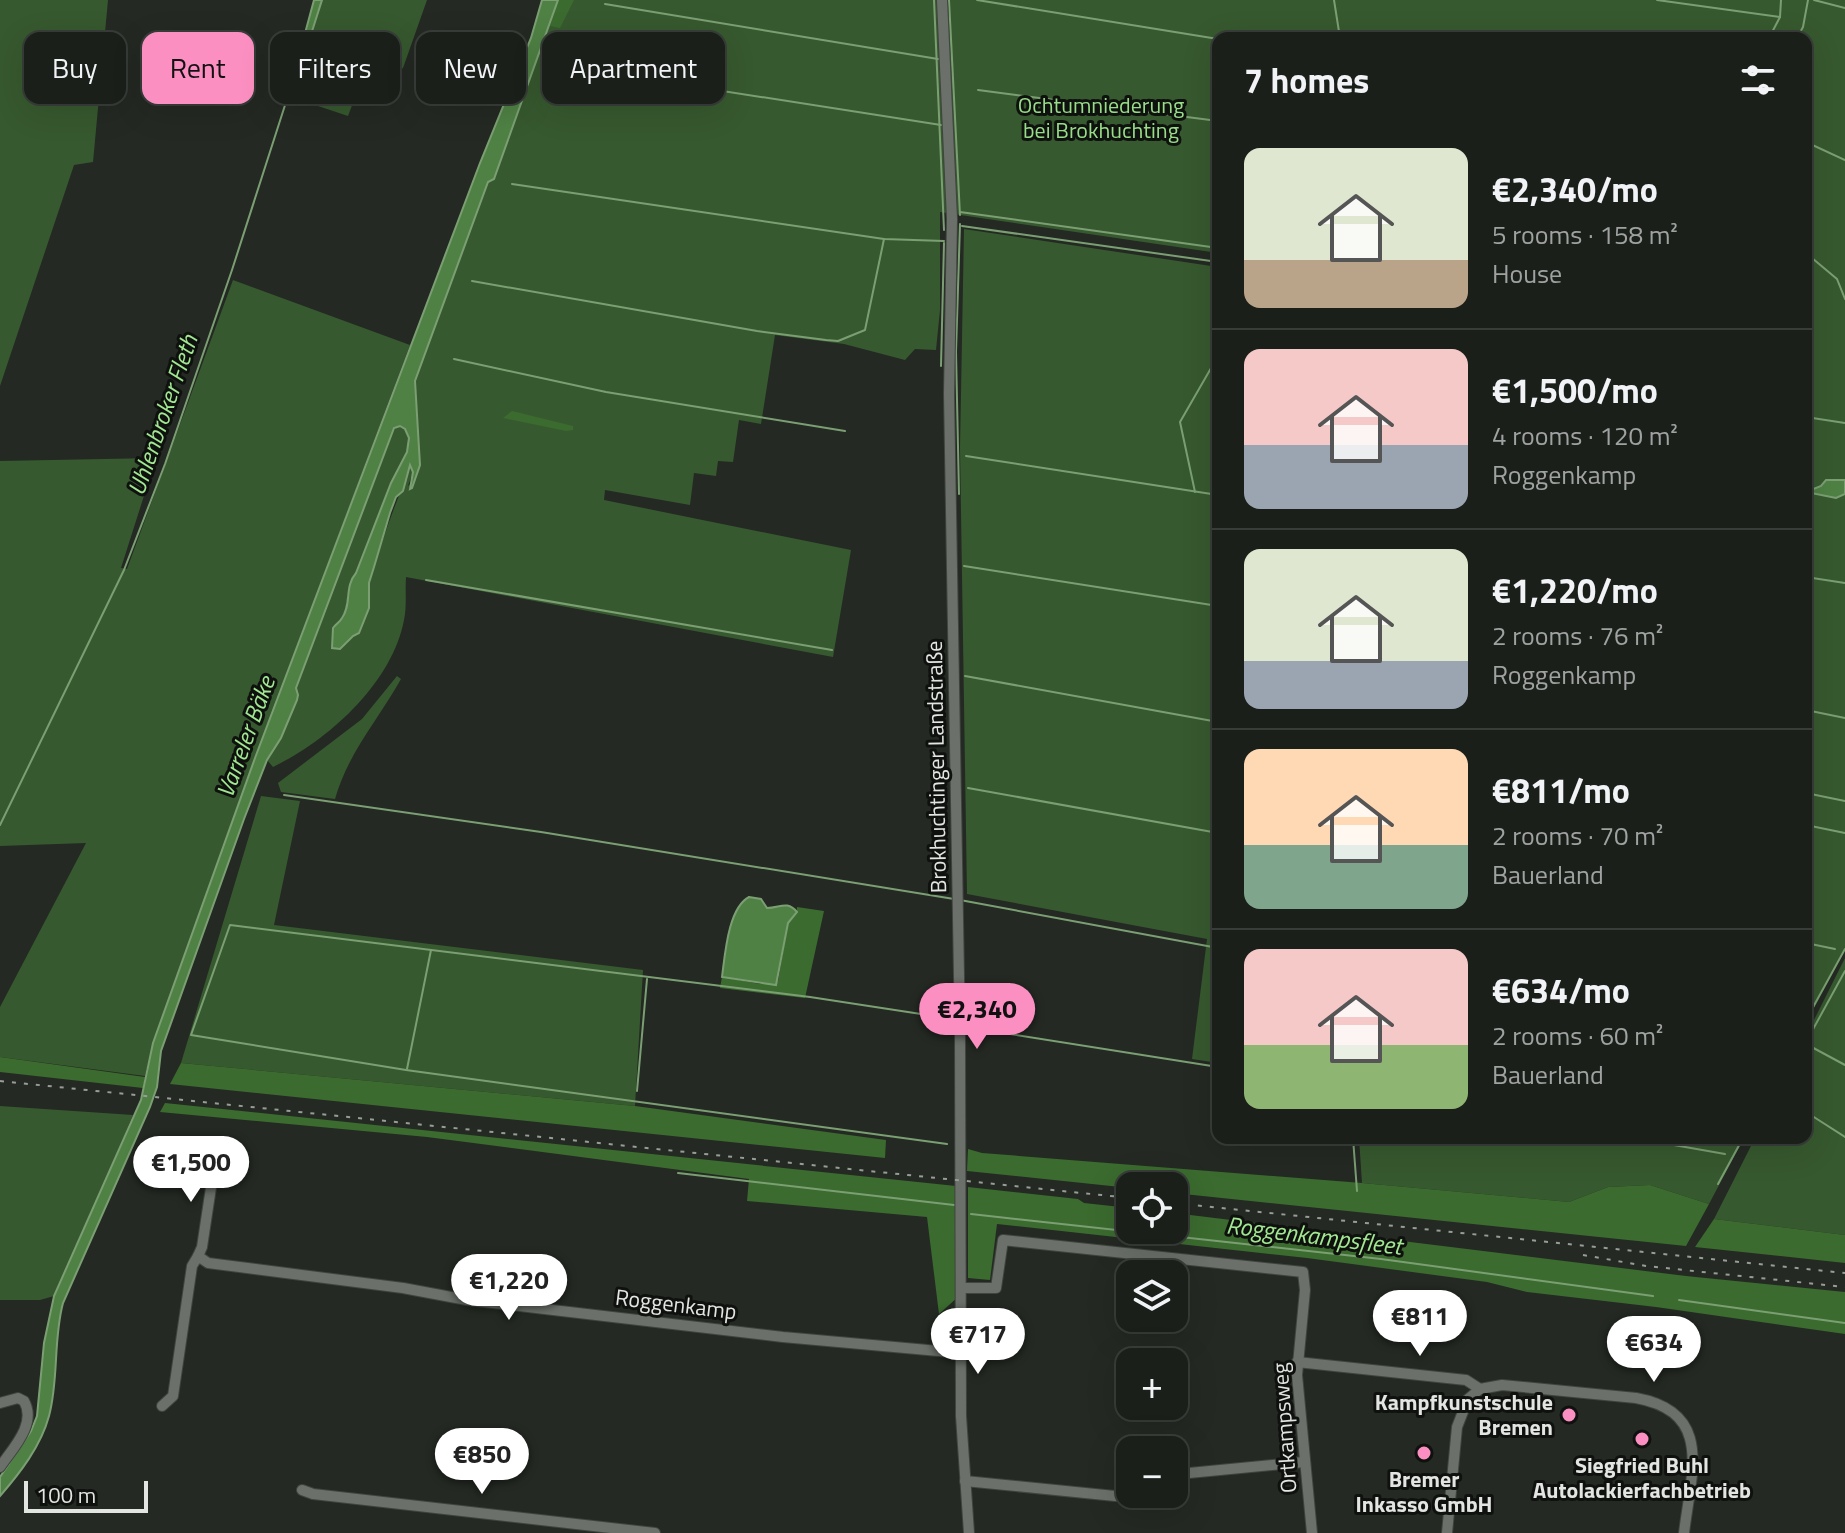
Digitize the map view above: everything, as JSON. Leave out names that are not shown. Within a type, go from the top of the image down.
[{"type":"street","name":"Brokhuchtinger Landstraße","points":[[942,0],[952,219],[949,394],[963,1288],[961,1353],[969,1533]]},
{"type":"street","points":[[162,1406],[173,1396],[192,1266],[202,1247],[215,1161]]},
{"type":"street","name":"Ortkampsweg","points":[[963,1288],[996,1288],[1003,1240],[1303,1272],[1305,1290],[1297,1362],[1312,1533]]},
{"type":"street","name":"Roggenkamp","points":[[198,1256],[208,1263],[403,1288],[467,1300],[783,1337],[961,1353]]},
{"type":"street","points":[[1297,1362],[1466,1380],[1480,1389]]},
{"type":"street","points":[[1447,1533],[1457,1427],[1468,1399],[1480,1389],[1502,1385],[1636,1398],[1674,1411],[1689,1432],[1693,1456],[1684,1533]]},
{"type":"street","points":[[0,1403],[18,1398],[24,1401],[29,1417],[26,1427],[0,1467]]},
{"type":"street","points":[[1188,1473],[1304,1462]]},
{"type":"street","points":[[965,1481],[1116,1496]]},
{"type":"street","points":[[302,1490],[313,1494],[655,1533]]},
{"type":"green space","points":[[0,0],[108,0],[105,32],[24,32],[24,104],[98,104],[93,162],[74,165],[0,386]]},
{"type":"green space","points":[[322,0],[427,0],[400,70],[400,32],[312,32]]},
{"type":"green space","name":"Ochtumniederung bei Brokhuchting","points":[[546,0],[1845,0],[1845,950],[1812,1012],[1812,32],[1212,32],[1212,252],[940,212],[940,310],[936,350],[915,349],[905,360],[844,344],[775,335],[761,424],[739,420],[733,462],[718,461],[716,476],[694,473],[690,505],[605,490],[604,500],[851,550],[833,657],[406,577],[405,615],[397,643],[372,687],[355,707],[315,742],[273,767],[267,760],[281,738],[297,700],[296,688],[394,428],[400,426],[405,429],[409,438],[407,452],[352,579],[344,613],[336,624],[346,644],[361,615],[379,550],[411,465],[413,472],[408,486],[416,479],[420,465],[415,381],[488,182],[494,179],[516,104],[526,104],[526,69]]},
{"type":"green space","points":[[312,104],[352,104],[348,116]]},
{"type":"green space","points":[[964,229],[1212,266],[1212,1062],[1192,1059],[1207,939],[967,894],[960,448]]},
{"type":"green space","points":[[233,280],[410,345],[255,758],[153,1043],[145,1076],[0,1057],[0,1007],[86,843],[0,846],[0,461],[156,458],[121,568],[127,569]]},
{"type":"green space","points":[[397,676],[401,679],[356,752],[335,799],[281,792],[278,783],[362,719]]},
{"type":"green space","points":[[261,796],[300,801],[274,925],[643,970],[635,1106],[181,1063]]},
{"type":"green space","points":[[1845,958],[1845,1235],[1714,1219],[1752,1144],[1812,1144],[1812,1024]]},
{"type":"green space","points":[[0,1106],[133,1115],[54,1296],[40,1300],[0,1300]]},
{"type":"green space","points":[[1359,1144],[1741,1144],[1709,1204],[1650,1185],[1608,1187],[1569,1202],[1362,1183]]},
{"type":"shaded area","points":[[314,0],[322,0],[312,32],[305,32]]},
{"type":"shaded area","points":[[542,0],[558,0],[547,32],[542,32],[542,45],[526,90],[526,50]]},
{"type":"shaded area","points":[[558,0],[574,0],[560,28],[550,26]]},
{"type":"shaded area","points":[[504,104],[521,104],[494,179],[488,182],[415,381],[420,465],[410,489],[413,472],[410,465],[403,491],[396,497],[390,513],[369,583],[369,608],[359,633],[340,649],[332,648],[333,628],[345,613],[352,578],[407,452],[409,438],[400,426],[394,428],[296,688],[297,700],[281,738],[267,760],[244,819],[161,1051],[157,1087],[150,1107],[63,1303],[52,1402],[41,1438],[0,1496],[0,1477],[31,1431],[37,1416],[44,1343],[54,1296],[141,1100],[153,1043],[255,758]]},
{"type":"shaded area","points":[[512,411],[573,426],[573,430],[503,418]]},
{"type":"shaded area","points":[[1826,480],[1845,480],[1845,494],[1836,498],[1812,493],[1812,490]]},
{"type":"shaded area","points":[[749,897],[761,899],[767,908],[787,905],[797,912],[788,923],[776,985],[722,977],[732,921],[736,911]]},
{"type":"shaded area","points":[[797,907],[824,911],[805,998],[720,988],[722,977],[760,984],[778,981],[788,923],[797,913]]},
{"type":"shaded area","points":[[0,1057],[145,1077],[143,1088],[0,1072]]},
{"type":"shaded area","points":[[181,1063],[635,1106],[886,1140],[885,1158],[170,1084]]},
{"type":"shaded area","points":[[165,1103],[956,1186],[958,1297],[939,1314],[927,1217],[747,1201],[749,1179],[427,1137],[160,1112]]},
{"type":"shaded area","points":[[968,1149],[982,1153],[1569,1202],[1608,1187],[1650,1185],[1709,1204],[1686,1246],[1188,1194],[1188,1172],[1116,1172],[1116,1187],[967,1171]]},
{"type":"shaded area","points":[[968,1187],[1078,1199],[1084,1203],[1116,1206],[1116,1237],[997,1224],[990,1280],[968,1278]]},
{"type":"shaded area","points":[[1188,1215],[1686,1276],[1845,1292],[1845,1334],[1527,1292],[1487,1282],[1179,1244],[1188,1244]]},
{"type":"shaded area","points":[[1714,1219],[1845,1235],[1845,1263],[1695,1247]]},
{"type":"waterway","points":[[934,0],[944,230]]},
{"type":"waterway","points":[[949,0],[960,215]]},
{"type":"waterway","points":[[977,0],[1212,38]]},
{"type":"waterway","points":[[1334,0],[1339,32]]},
{"type":"waterway","points":[[1657,0],[1780,17]]},
{"type":"waterway","points":[[1772,32],[1780,17],[1781,0]]},
{"type":"waterway","points":[[1800,32],[1808,0]]},
{"type":"waterway","points":[[1814,0],[1845,8]]},
{"type":"waterway","points":[[605,4],[938,59]]},
{"type":"waterway","points":[[978,90],[1212,120]]},
{"type":"waterway","points":[[725,91],[941,125]]},
{"type":"waterway","name":"Uhlenbroker Fleth","points":[[0,825],[124,570],[165,464],[285,104]]},
{"type":"waterway","points":[[1812,145],[1845,160]]},
{"type":"waterway","points":[[512,184],[884,239],[944,241]]},
{"type":"waterway","points":[[960,212],[1212,247]]},
{"type":"waterway","points":[[959,494],[956,352],[960,224]]},
{"type":"waterway","points":[[962,226],[1212,261]]},
{"type":"waterway","points":[[472,281],[757,331],[838,341],[865,330],[884,239]]},
{"type":"waterway","points":[[941,366],[944,243]]},
{"type":"waterway","points":[[1812,258],[1837,279],[1845,299]]},
{"type":"waterway","points":[[454,359],[606,392],[845,431]]},
{"type":"waterway","points":[[1195,492],[1180,422],[1212,366]]},
{"type":"waterway","points":[[1812,418],[1845,423]]},
{"type":"waterway","points":[[966,456],[1212,494]]},
{"type":"waterway","points":[[964,566],[1212,605]]},
{"type":"waterway","points":[[1812,578],[1845,583]]},
{"type":"waterway","points":[[426,580],[832,650]]},
{"type":"waterway","points":[[965,676],[1212,721]]},
{"type":"waterway","points":[[1812,711],[1845,718]]},
{"type":"waterway","points":[[968,788],[1212,832]]},
{"type":"waterway","points":[[1812,794],[1845,801]]},
{"type":"waterway","points":[[284,795],[541,832],[954,899]]},
{"type":"waterway","points":[[1812,826],[1845,833]]},
{"type":"waterway","points":[[960,900],[1212,947]]},
{"type":"waterway","points":[[947,1018],[810,997],[230,925],[191,1035],[406,1070],[947,1144]]},
{"type":"waterway","points":[[1812,944],[1835,949]]},
{"type":"waterway","points":[[1812,1009],[1845,949]]},
{"type":"waterway","points":[[407,1069],[431,950]]},
{"type":"waterway","points":[[1812,1031],[1845,971]]},
{"type":"waterway","points":[[637,1091],[647,979]]},
{"type":"waterway","points":[[972,1028],[1212,1066]]},
{"type":"waterway","points":[[1812,1047],[1845,1065]]},
{"type":"waterway","points":[[1812,1116],[1845,1137]]},
{"type":"waterway","points":[[1353,1144],[1357,1191]]},
{"type":"waterway","points":[[1668,1144],[1725,1154]]},
{"type":"waterway","points":[[1718,1184],[1740,1144]]},
{"type":"waterway","name":"Roggenkampsfleet","points":[[678,1173],[954,1205]]},
{"type":"waterway","name":"Roggenkampsfleet","points":[[971,1214],[1381,1259],[1653,1296]]},
{"type":"waterway","name":"Roggenkampsfleet","points":[[1679,1300],[1845,1323]]},
{"type":"railway","points":[[0,1081],[1116,1197]]},
{"type":"railway","points":[[1188,1204],[1845,1273]]},
{"type":"railway","points":[[1583,1255],[1646,1266],[1845,1287]]},
{"type":"place","name":"Kampfkunstschule Bremen","points":[[1569,1415]]},
{"type":"place","name":"Siegfried Buhl Autolackierfachbetrieb","points":[[1642,1439]]},
{"type":"place","name":"Bremer Inkasso GmbH","points":[[1424,1453]]},
{"type":"water label","name":"Varreler Bäke","points":[[246,737]]}]
